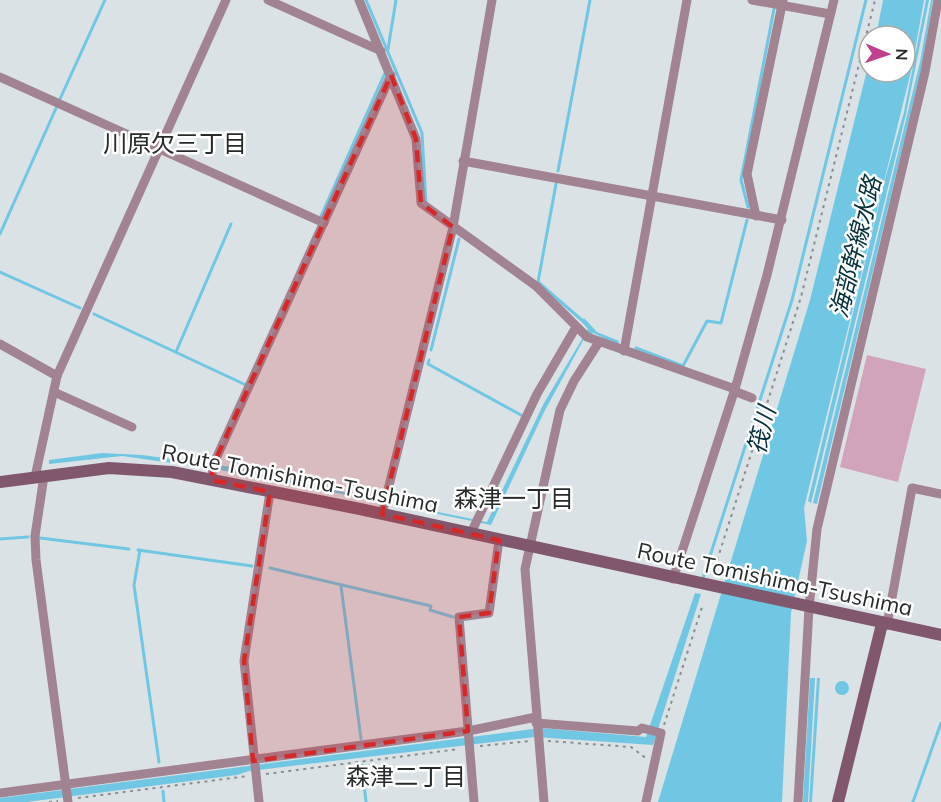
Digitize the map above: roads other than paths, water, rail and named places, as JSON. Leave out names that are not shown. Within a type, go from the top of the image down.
[{"type":"main road","name":"Route Tomishima-Tsushima","points":[[0,482],[108,468],[144,469],[382,514],[475,525],[499,540],[941,635]]},
{"type":"main road","points":[[838,802],[885,624]]},
{"type":"street","points":[[67,794],[36,560],[35,536],[39,476],[57,376],[226,0]]},
{"type":"street","points":[[268,0],[381,51]]},
{"type":"street","points":[[359,0],[416,139],[421,203],[536,286],[582,333],[599,342],[752,398]]},
{"type":"street","points":[[382,514],[453,227],[492,0]]},
{"type":"street","points":[[624,351],[687,0]]},
{"type":"street","points":[[752,0],[782,3],[830,14]]},
{"type":"street","points":[[673,579],[734,390],[782,220],[803,121],[834,0]]},
{"type":"street","points":[[798,802],[802,606],[817,529],[922,84],[939,0]]},
{"type":"street","points":[[756,216],[747,174],[782,3]]},
{"type":"street","points":[[211,480],[214,463],[391,75]]},
{"type":"street","points":[[0,77],[324,223]]},
{"type":"street","points":[[463,161],[782,220]]},
{"type":"street","points":[[475,525],[537,394],[582,333]]},
{"type":"street","points":[[544,802],[525,592],[525,569],[560,410],[574,381],[599,342]]},
{"type":"street","points":[[0,344],[57,376]]},
{"type":"street","points":[[54,392],[132,427]]},
{"type":"street","points":[[885,624],[912,488],[941,494]]},
{"type":"street","points":[[259,802],[244,661],[270,492]]},
{"type":"street","points":[[474,802],[459,617],[489,613],[499,540]]},
{"type":"street","points":[[0,793],[67,794],[469,740],[536,722],[638,731],[642,728],[659,733],[655,765],[646,802]]},
{"type":"water","points":[[883,0],[924,0],[917,39],[917,24],[878,24]]},
{"type":"water","points":[[926,0],[929,0],[917,59],[917,46]]},
{"type":"water","points":[[931,0],[933,0],[922,66],[817,504],[813,503],[915,84],[917,84]]},
{"type":"water","name":"海部幹線水路","points":[[864,84],[908,84],[804,508],[807,541],[791,613],[782,802],[658,802],[810,300]]},
{"type":"water","points":[[910,84],[912,84],[811,503],[808,501],[885,179]]},
{"type":"water","points":[[584,318],[597,332],[619,341],[618,345],[593,333],[584,339],[544,412],[491,525],[394,505],[394,503],[487,522],[544,403],[588,329],[581,321]]},
{"type":"water","points":[[102,453],[142,455],[208,464],[207,468],[122,456],[49,464],[49,460]]},
{"type":"water","points":[[221,465],[377,499],[377,501],[220,470]]},
{"type":"water","points":[[695,593],[701,594],[653,745],[535,737],[249,771],[237,775],[27,802],[0,802],[0,798],[541,728],[646,737]]},
{"type":"water","points":[[810,678],[815,678],[808,802],[803,802]]},
{"type":"water","points":[[817,678],[820,678],[812,802],[809,802]]},
{"type":"water","points":[[842,681],[847,683],[849,688],[847,693],[842,695],[837,693],[835,688],[837,683]]},
{"type":"waterway","points":[[60,99],[105,0]]},
{"type":"waterway","points":[[366,0],[422,133],[426,204]]},
{"type":"waterway","points":[[388,49],[396,0]]},
{"type":"waterway","points":[[558,171],[590,0]]},
{"type":"waterway","name":"筏川","points":[[702,581],[792,300],[866,0]]},
{"type":"waterway","points":[[748,207],[741,180],[774,9]]},
{"type":"waterway","points":[[321,216],[385,73]]},
{"type":"waterway","points":[[0,234],[57,106]]},
{"type":"waterway","points":[[556,184],[538,282],[584,322]]},
{"type":"waterway","points":[[636,348],[683,366],[707,321],[721,323],[747,220]]},
{"type":"waterway","points":[[176,352],[231,224]]},
{"type":"waterway","points":[[431,350],[459,239]]},
{"type":"waterway","points":[[0,272],[80,308]]},
{"type":"waterway","points":[[94,314],[246,385]]},
{"type":"waterway","points":[[429,360],[428,364],[521,415]]},
{"type":"waterway","points":[[0,539],[28,537]]},
{"type":"waterway","points":[[40,538],[129,549]]},
{"type":"waterway","points":[[138,550],[252,566]]},
{"type":"waterway","points":[[140,550],[134,585],[159,762]]},
{"type":"waterway","points":[[270,568],[431,606],[430,610],[453,617]]},
{"type":"waterway","points":[[341,586],[361,739]]},
{"type":"waterway","points":[[913,802],[941,723]]},
{"type":"waterway","points":[[362,765],[366,802]]},
{"type":"waterway","points":[[163,791],[164,802]]},
{"type":"district","name":"川原欠三丁目","points":[[175,143]]},
{"type":"district","name":"森津一丁目","points":[[514,498]]},
{"type":"district","name":"森津二丁目","points":[[406,776]]}]
